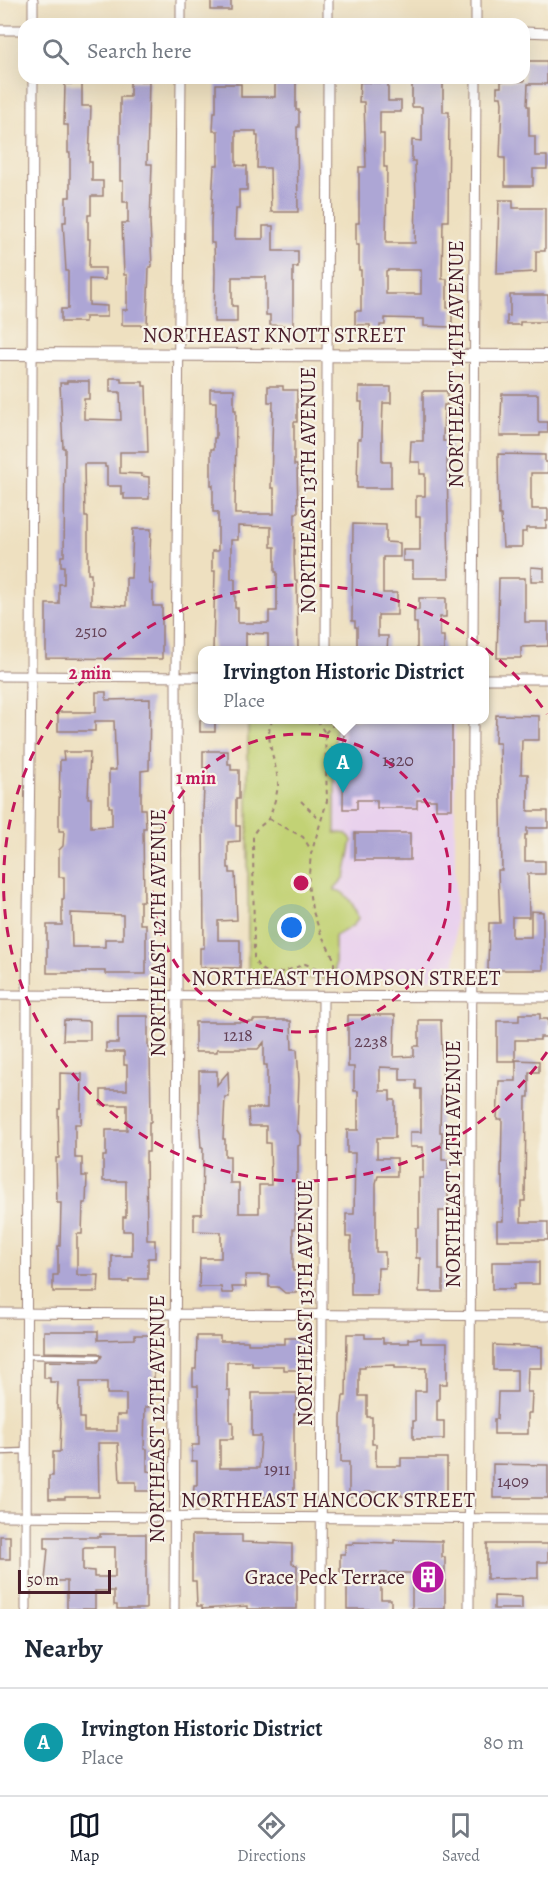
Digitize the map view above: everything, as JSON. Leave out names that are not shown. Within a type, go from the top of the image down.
[{"type":"street","points":[[33,0],[33,18]]},
{"type":"street","points":[[181,0],[181,18]]},
{"type":"street","points":[[328,0],[328,18]]},
{"type":"street","points":[[476,0],[476,18]]},
{"type":"street","points":[[0,30],[18,30]]},
{"type":"street","points":[[530,32],[548,33]]},
{"type":"street","points":[[26,1609],[27,995],[31,677],[33,84]]},
{"type":"street","name":"NORTHEAST 12TH AVENUE","points":[[174,1609],[176,677],[181,84]]},
{"type":"street","name":"NORTHEAST 13TH AVENUE","points":[[326,646],[328,84]]},
{"type":"street","name":"NORTHEAST 14TH AVENUE","points":[[473,646],[476,84]]},
{"type":"street","name":"NORTHEAST KNOTT STREET","points":[[0,354],[548,356]]},
{"type":"street","points":[[0,676],[198,677]]},
{"type":"street","points":[[489,679],[548,679]]},
{"type":"street","name":"NORTHEAST 14TH AVENUE","points":[[469,1609],[473,724]]},
{"type":"street","name":"NORTHEAST THOMPSON STREET","points":[[0,995],[548,997]]},
{"type":"street","name":"NORTHEAST 13TH AVENUE","points":[[321,1609],[323,997]]},
{"type":"street","points":[[0,1313],[548,1316]]},
{"type":"street","name":"NORTHEAST HANCOCK STREET","points":[[0,1516],[548,1519]]},
{"type":"lane","points":[[27,1356],[98,1356]]},
{"type":"lane","points":[[0,1452],[27,1451]]},
{"type":"path","points":[[270,724],[269,734],[279,785],[269,819],[256,828],[253,836],[253,951],[256,965],[266,972],[274,973],[290,971],[304,964],[330,973]]},
{"type":"path","points":[[319,724],[325,733],[327,801],[311,854],[308,884],[321,934],[334,959],[334,966],[330,973],[330,989],[323,997]]},
{"type":"path","points":[[325,733],[333,724]]},
{"type":"path","points":[[301,801],[321,821]]},
{"type":"path","points":[[269,819],[303,837],[311,854]]},
{"type":"shaded area","points":[[248,724],[455,724],[455,979],[248,979]]},
{"type":"green space","points":[[248,724],[335,724],[335,833],[343,833],[352,841],[345,877],[335,890],[347,896],[358,918],[354,925],[335,936],[335,979],[248,979]]},
{"type":"building","points":[[211,0],[231,0],[231,10],[211,10]]},
{"type":"building","points":[[530,61],[547,61],[547,84],[530,84]]},
{"type":"building","points":[[65,84],[82,84],[82,106],[91,106],[89,162],[92,162],[92,181],[103,181],[103,196],[91,196],[88,239],[90,239],[89,268],[105,268],[105,280],[89,279],[89,305],[107,306],[107,317],[85,317],[85,322],[61,322],[61,309],[68,309],[68,271],[66,271],[63,222],[66,222],[66,197],[70,197],[68,125],[64,125]]},
{"type":"building","points":[[130,84],[149,84],[147,164],[152,164],[150,223],[152,267],[149,267],[147,325],[122,325],[122,310],[127,310],[127,275],[124,275],[122,223],[128,223],[128,202],[123,202],[123,181],[120,181],[120,97],[130,97]]},
{"type":"building","points":[[216,84],[241,84],[241,97],[275,97],[275,84],[296,84],[296,110],[299,110],[299,127],[297,127],[298,212],[271,212],[270,168],[257,168],[258,136],[256,136],[256,131],[236,131],[236,165],[247,166],[247,190],[239,190],[235,239],[263,239],[263,226],[273,226],[273,251],[298,251],[298,267],[293,267],[293,326],[270,325],[270,315],[266,315],[266,277],[232,277],[232,306],[237,306],[237,322],[214,322],[215,272],[211,223],[214,165],[218,165],[218,131],[213,131]]},
{"type":"building","points":[[360,84],[388,84],[388,101],[401,101],[401,112],[380,112],[380,134],[384,134],[384,167],[387,167],[386,243],[415,243],[415,161],[412,161],[412,140],[422,141],[422,107],[412,107],[412,84],[443,84],[443,112],[449,112],[448,221],[443,221],[442,279],[447,279],[447,308],[452,308],[452,327],[424,326],[424,319],[385,318],[385,325],[380,325],[380,330],[370,330],[370,325],[355,325],[355,311],[361,311],[361,270],[359,270],[359,245],[356,245],[356,223],[359,223],[359,167],[366,167],[364,102],[359,102]],"holes":[[[421,270],[421,294],[386,294],[386,271]]]},
{"type":"building","points":[[501,84],[528,84],[529,136],[535,136],[535,156],[547,156],[547,169],[533,169],[533,186],[505,186],[505,158],[500,158],[502,103],[501,97],[497,97],[497,87],[501,87]]},
{"type":"building","points":[[499,200],[513,200],[513,208],[545,208],[545,251],[536,251],[536,272],[497,274]]},
{"type":"building","points":[[510,295],[548,295],[548,322],[520,322],[520,325],[507,325],[507,316],[510,316]]},
{"type":"building","points":[[110,378],[121,378],[121,382],[143,382],[143,386],[146,386],[148,452],[120,452],[120,473],[141,474],[141,476],[149,477],[149,499],[124,499],[121,486],[107,486],[105,464],[84,464],[91,604],[126,606],[126,578],[131,578],[133,529],[151,529],[149,578],[150,584],[153,584],[153,606],[162,606],[162,659],[46,658],[46,604],[59,604],[59,584],[64,584],[64,566],[61,566],[61,556],[64,556],[65,448],[63,448],[60,383],[89,381],[89,399],[84,399],[84,419],[121,420],[120,392],[110,392]]},
{"type":"building","points":[[268,386],[283,386],[283,390],[297,390],[294,465],[297,465],[298,513],[295,513],[294,556],[295,580],[297,580],[298,646],[268,646],[268,634],[246,633],[246,646],[213,646],[215,571],[212,571],[212,551],[218,551],[218,512],[213,512],[213,485],[211,485],[211,449],[214,449],[214,438],[216,438],[216,402],[210,402],[210,389],[234,389],[234,410],[236,410],[235,514],[274,514],[274,488],[271,488],[273,402],[268,402]],"holes":[[[238,526],[271,527],[271,547],[275,547],[277,611],[269,611],[269,623],[238,623],[238,608],[235,608],[235,579],[231,579],[231,540],[238,540]]]},
{"type":"building","points":[[359,387],[391,387],[391,403],[383,403],[382,462],[391,462],[391,488],[357,488],[358,439],[361,439],[362,402],[359,402]]},
{"type":"building","points":[[423,391],[447,391],[447,405],[444,405],[443,441],[450,441],[450,459],[447,459],[449,578],[413,578],[413,561],[403,561],[403,550],[420,550],[420,517],[416,517],[416,496],[425,496],[425,474],[420,474],[420,462],[410,462],[411,441],[423,441]]},
{"type":"building","points":[[502,394],[538,394],[538,420],[548,422],[548,433],[540,433],[540,436],[500,436]]},
{"type":"building","points":[[498,454],[545,455],[545,462],[548,462],[548,473],[531,473],[532,509],[548,509],[546,528],[526,528],[526,532],[522,532],[522,547],[503,547],[501,515],[499,515]]},
{"type":"building","points":[[353,524],[386,525],[386,542],[400,543],[400,557],[383,557],[383,593],[397,593],[397,615],[378,615],[378,636],[388,636],[387,646],[357,646],[357,627],[355,627],[355,621],[352,621]]},
{"type":"building","points":[[531,567],[544,568],[544,581],[531,581]]},
{"type":"building","points":[[499,578],[525,578],[525,622],[548,622],[548,646],[521,647],[521,658],[497,658]]},
{"type":"building","points":[[419,598],[446,598],[446,617],[440,617],[440,636],[444,636],[444,646],[417,646],[417,623],[414,623],[414,610],[419,610]]},
{"type":"building","points":[[96,692],[106,692],[106,700],[150,699],[149,770],[141,771],[141,809],[145,809],[146,828],[143,828],[144,901],[140,901],[140,924],[146,924],[146,974],[105,974],[105,971],[47,973],[47,925],[62,925],[62,899],[64,899],[64,877],[59,877],[59,850],[63,846],[64,831],[59,831],[60,760],[64,760],[63,752],[90,752],[88,798],[91,798],[91,827],[112,826],[112,807],[109,807],[109,770],[116,770],[114,721],[95,721],[95,731],[58,731],[58,712],[96,712]],"holes":[[[71,913],[123,915],[123,939],[105,939],[105,947],[72,947]]]},
{"type":"building","points":[[496,715],[539,716],[539,740],[522,740],[521,774],[528,774],[528,811],[548,811],[548,828],[527,828],[527,835],[525,835],[525,861],[545,861],[545,874],[528,874],[529,917],[512,917],[512,937],[531,937],[531,911],[543,912],[543,970],[488,970],[489,923],[500,923],[498,870],[502,870],[500,743],[495,743]]},
{"type":"building","points":[[200,724],[215,724],[215,732],[200,732]]},
{"type":"building","points":[[344,724],[452,724],[452,809],[436,809],[436,800],[417,800],[417,808],[377,808],[377,800],[357,800],[357,809],[343,809]]},
{"type":"building","points":[[203,751],[228,751],[228,764],[231,764],[231,770],[239,770],[236,826],[240,826],[240,841],[228,842],[228,868],[230,868],[230,873],[235,873],[237,920],[218,921],[218,940],[240,940],[240,968],[200,967],[200,948],[204,948],[203,811],[204,787],[207,787],[207,768],[203,768]]},
{"type":"building","points":[[355,833],[410,833],[410,860],[355,860]]},
{"type":"building","points":[[519,1014],[540,1014],[540,1019],[548,1019],[548,1037],[540,1037],[540,1040],[515,1040],[515,1061],[497,1061],[497,1021],[519,1021]]},
{"type":"building","points":[[348,1015],[395,1015],[394,1057],[414,1056],[414,1046],[419,1046],[419,1020],[441,1020],[443,1089],[441,1089],[440,1132],[442,1132],[442,1160],[448,1160],[448,1211],[439,1211],[439,1270],[443,1270],[443,1292],[419,1292],[420,1258],[416,1258],[416,1228],[419,1228],[419,1178],[423,1178],[423,1147],[410,1147],[410,1132],[421,1132],[421,1089],[416,1089],[416,1080],[400,1080],[400,1068],[380,1067],[380,1091],[390,1091],[390,1100],[395,1100],[395,1138],[377,1138],[377,1158],[397,1158],[397,1176],[378,1176],[376,1183],[376,1252],[385,1252],[385,1268],[378,1268],[377,1295],[351,1295],[351,1237],[346,1237],[346,1214],[354,1214],[355,1153],[347,1153],[347,1130],[358,1130],[358,1091],[354,1091],[354,1067],[348,1067]]},
{"type":"building","points":[[118,1016],[148,1016],[148,1048],[150,1048],[151,1122],[149,1122],[149,1152],[146,1152],[147,1240],[155,1240],[155,1258],[148,1258],[148,1279],[129,1279],[129,1282],[112,1282],[112,1256],[132,1256],[132,1231],[123,1231],[123,1217],[126,1217],[126,1181],[103,1181],[106,1130],[127,1130],[127,1105],[101,1105],[101,1090],[127,1090],[127,1065],[124,1065],[124,1052],[106,1052],[106,1043],[118,1043]]},
{"type":"building","points":[[64,1020],[90,1021],[90,1040],[63,1040]]},
{"type":"building","points":[[253,1020],[291,1021],[292,1049],[297,1049],[299,1080],[297,1130],[300,1135],[300,1145],[298,1146],[298,1173],[296,1173],[293,1271],[297,1271],[297,1293],[285,1293],[278,1287],[269,1287],[269,1275],[245,1275],[246,1287],[232,1287],[233,1293],[222,1293],[221,1287],[199,1287],[200,1258],[221,1258],[221,1232],[194,1231],[194,1214],[202,1214],[203,1148],[201,1148],[199,1117],[199,1071],[217,1071],[217,1085],[228,1072],[229,1097],[225,1097],[223,1139],[225,1139],[225,1156],[230,1156],[230,1183],[239,1183],[239,1213],[259,1213],[259,1185],[271,1185],[270,1143],[266,1143],[266,1126],[249,1126],[248,1108],[267,1108],[267,1065],[264,1065],[264,1042],[258,1049],[217,1049],[217,1052],[195,1052],[195,1022],[253,1022]]},
{"type":"building","points":[[516,1060],[539,1061],[539,1072],[529,1072],[529,1097],[526,1097],[525,1201],[521,1201],[521,1222],[548,1222],[548,1240],[497,1240],[497,1221],[503,1221],[502,1119],[497,1119],[499,1081],[516,1081]]},
{"type":"building","points":[[60,1073],[82,1074],[81,1124],[75,1124],[75,1158],[82,1158],[82,1176],[87,1176],[82,1234],[77,1234],[77,1275],[99,1275],[98,1292],[53,1292],[53,1275],[58,1275],[58,1246],[60,1246],[61,1203],[57,1203],[56,1158],[59,1158]]},
{"type":"building","points":[[492,1262],[539,1262],[539,1284],[514,1284],[514,1289],[492,1289]]},
{"type":"building","points":[[44,1331],[98,1331],[98,1340],[135,1339],[135,1335],[154,1335],[154,1382],[150,1382],[149,1407],[145,1407],[144,1449],[147,1449],[147,1471],[155,1472],[155,1491],[136,1491],[136,1482],[120,1482],[118,1443],[98,1443],[99,1497],[49,1499],[49,1476],[53,1476],[53,1452],[60,1452],[61,1422],[59,1409],[57,1409],[58,1382],[50,1382],[50,1378],[44,1378],[44,1361],[98,1362],[102,1356],[98,1353],[44,1352]],"holes":[[[80,1382],[107,1382],[107,1394],[126,1394],[126,1415],[117,1415],[117,1431],[84,1431],[84,1418],[80,1418]]]},
{"type":"building","points":[[347,1334],[365,1334],[365,1338],[383,1338],[383,1343],[408,1343],[408,1339],[421,1338],[421,1343],[447,1343],[447,1384],[439,1384],[439,1400],[437,1400],[437,1421],[444,1421],[444,1439],[413,1439],[415,1391],[426,1391],[426,1368],[395,1368],[395,1365],[359,1368],[359,1396],[367,1396],[367,1417],[372,1417],[372,1444],[376,1444],[376,1466],[401,1466],[401,1458],[447,1458],[447,1496],[401,1496],[401,1492],[365,1492],[365,1497],[349,1497],[349,1462],[341,1462],[341,1418],[343,1396],[346,1396]]},
{"type":"building","points":[[197,1336],[220,1336],[220,1341],[248,1341],[248,1344],[285,1344],[285,1338],[301,1338],[301,1370],[284,1370],[284,1366],[252,1366],[252,1362],[227,1362],[227,1390],[230,1390],[230,1422],[233,1422],[233,1439],[220,1439],[220,1468],[259,1468],[261,1436],[252,1436],[252,1393],[297,1393],[296,1414],[294,1414],[294,1497],[259,1497],[259,1492],[220,1491],[220,1501],[193,1501],[194,1485],[197,1485],[197,1461],[192,1461],[192,1445],[199,1445],[198,1386],[193,1386]]},
{"type":"building","points":[[493,1345],[542,1347],[542,1368],[528,1368],[527,1392],[532,1392],[531,1413],[528,1413],[528,1434],[494,1434],[498,1392],[517,1392],[517,1370],[493,1370]]},
{"type":"building","points":[[493,1464],[548,1465],[548,1498],[493,1498]]},
{"type":"building","points":[[100,1534],[146,1534],[146,1609],[117,1609],[117,1605],[114,1605],[114,1591],[95,1591],[95,1609],[67,1609],[67,1581],[45,1581],[48,1548],[45,1548],[45,1537],[100,1537]],"holes":[[[115,1547],[115,1577],[94,1577],[94,1571],[83,1570],[83,1548]]]},
{"type":"building","points":[[192,1535],[242,1535],[242,1542],[292,1544],[292,1564],[297,1565],[297,1609],[247,1609],[247,1606],[202,1609],[202,1606],[197,1606],[196,1581],[192,1581]]},
{"type":"building","points":[[0,1536],[10,1536],[10,1559],[0,1559]]},
{"type":"building","points":[[394,1540],[442,1541],[442,1557],[445,1557],[445,1609],[412,1609],[412,1573],[381,1573],[381,1599],[391,1599],[391,1609],[347,1609],[347,1572],[340,1572],[340,1554],[345,1554],[345,1544],[353,1544],[353,1542],[394,1543]]},
{"type":"building","points":[[487,1544],[548,1544],[548,1562],[538,1562],[538,1578],[487,1579]]},
{"type":"building","points":[[494,1596],[522,1597],[522,1609],[494,1609]]},
{"type":"place","name":"Irvington Historic District","points":[[343,793]]},
{"type":"place","name":"Grace Peck Terrace","points":[[428,1577]]}]
